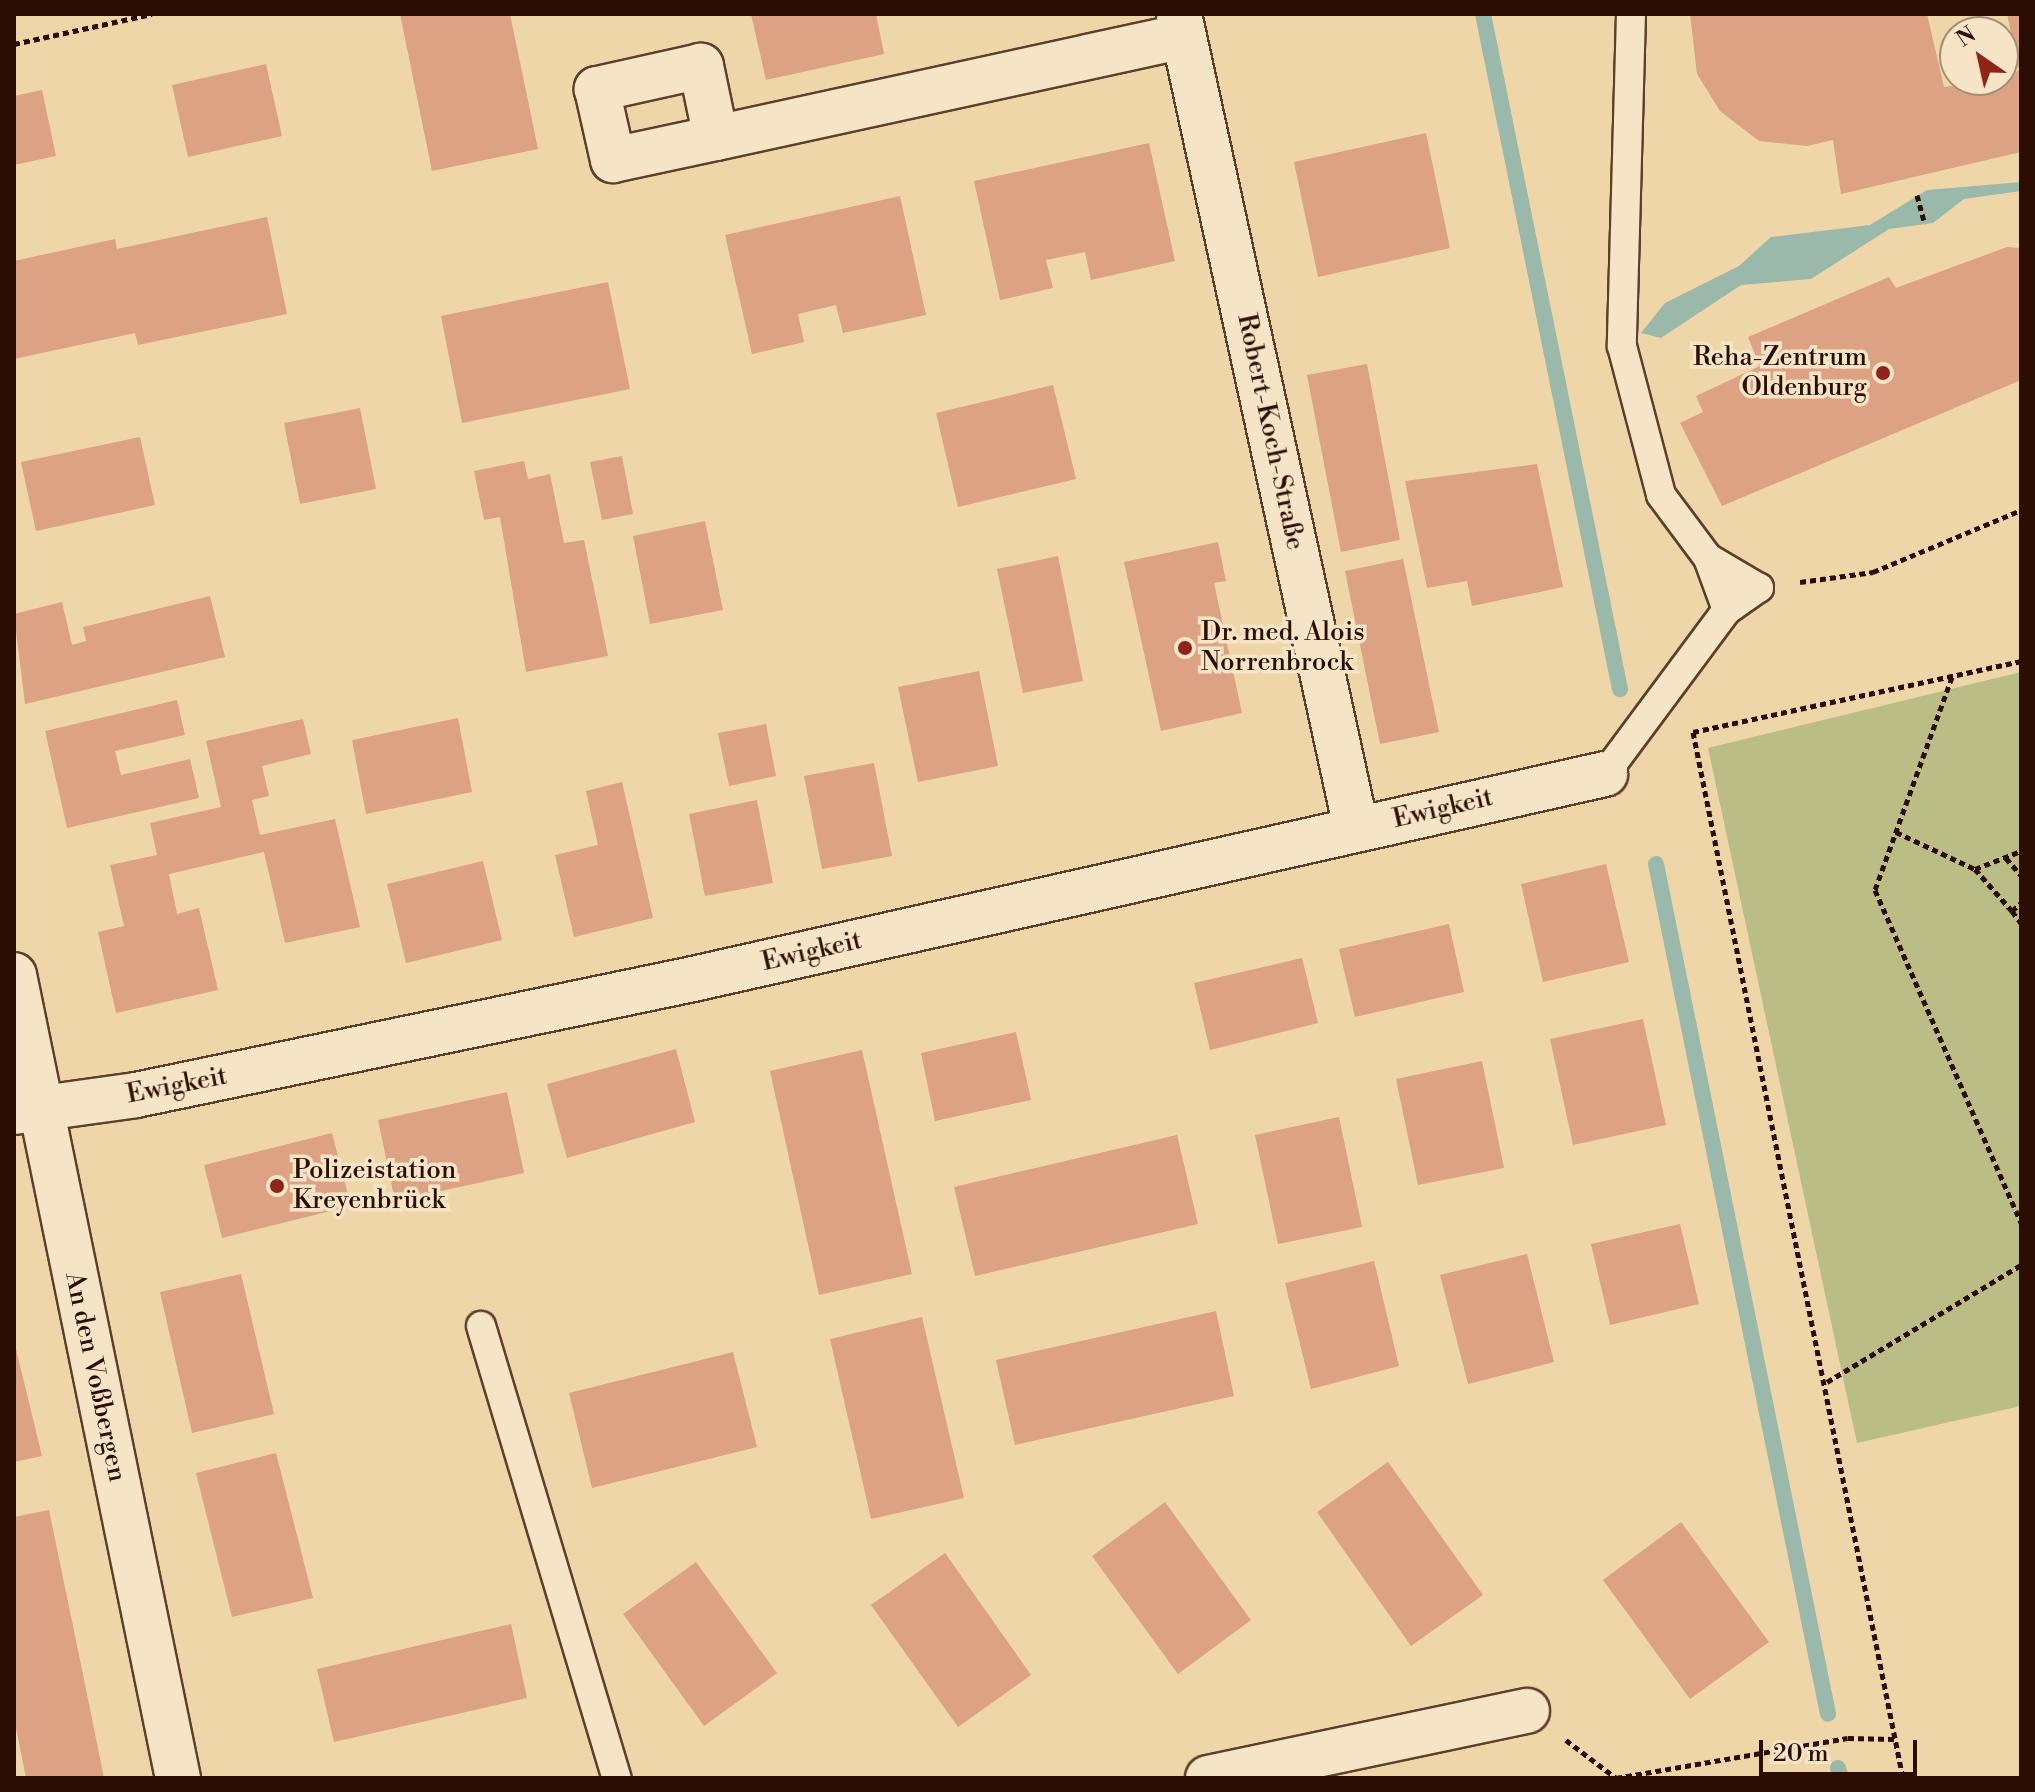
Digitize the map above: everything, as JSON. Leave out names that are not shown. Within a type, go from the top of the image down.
[{"type":"street","name":"Robert-Koch-Straße","points":[[716,138],[1181,25],[1356,828]]},
{"type":"street","name":"Ewigkeit","points":[[28,1110],[693,979],[1605,774]]},
{"type":"street","name":"An den Voßbergen","points":[[14,975],[28,1110],[178,1778]]},
{"type":"street","points":[[1208,1778],[1262,1772],[1527,1711]]},
{"type":"lane","points":[[1631,14],[1622,346],[1661,495],[1708,558],[1727,610]]},
{"type":"lane","points":[[1605,774],[1727,610],[1759,588],[1708,558]]},
{"type":"lane","points":[[481,1326],[617,1778]]},
{"type":"path","points":[[14,44],[152,14]]},
{"type":"path","points":[[1917,195],[1925,224]]},
{"type":"path","points":[[1759,588],[1873,572],[2021,510]]},
{"type":"path","points":[[1680,738],[1693,732],[2021,661]]},
{"type":"path","points":[[1952,677],[1875,890],[2021,1223]]},
{"type":"path","points":[[1693,732],[1827,1382],[1903,1778]]},
{"type":"path","points":[[1896,832],[1975,869],[2021,923]]},
{"type":"path","points":[[1975,869],[2021,851]]},
{"type":"path","points":[[2006,858],[2021,875]]},
{"type":"path","points":[[2012,911],[2021,903]]},
{"type":"path","points":[[1827,1382],[2021,1265]]},
{"type":"path","points":[[1527,1711],[1616,1778],[1848,1738],[1894,1739]]},
{"type":"green space","points":[[2021,672],[2021,1406],[1857,1443],[1708,748]]},
{"type":"shaded area","points":[[2021,182],[2021,191],[1964,199],[1933,223],[1889,229],[1811,279],[1741,285],[1661,338],[1641,333],[1665,303],[1739,266],[1771,237],[1870,225],[1927,190]]},
{"type":"building","points":[[400,14],[510,14],[538,149],[432,171]]},
{"type":"building","points":[[751,14],[876,14],[884,54],[766,80]]},
{"type":"building","points":[[1690,14],[1927,14],[1939,66],[1939,96],[2019,96],[2019,16],[2007,14],[2021,14],[2021,152],[1841,194],[1833,140],[1807,146],[1759,141],[1720,111],[1697,74]]},
{"type":"building","points":[[266,64],[282,136],[188,157],[172,85]]},
{"type":"building","points":[[42,90],[56,156],[14,165],[14,96]]},
{"type":"building","points":[[1426,133],[1450,248],[1318,277],[1294,162]]},
{"type":"building","points":[[1149,143],[1175,261],[1091,280],[1085,252],[1046,260],[1053,288],[1000,300],[974,181]]},
{"type":"building","points":[[900,196],[926,315],[843,333],[836,305],[798,314],[804,342],[752,354],[725,235]]},
{"type":"building","points":[[267,217],[287,314],[138,345],[135,333],[14,359],[14,261],[115,239],[117,249]]},
{"type":"building","name":"Reha-Zentrum Oldenburg","points":[[2007,247],[2021,248],[2021,380],[1722,506],[1680,423],[1703,412],[1696,396],[1760,366],[1748,337],[1889,277],[1896,288]]},
{"type":"building","points":[[608,282],[630,389],[462,423],[441,316]]},
{"type":"building","points":[[1367,364],[1400,540],[1341,552],[1307,375]]},
{"type":"building","points":[[1053,385],[1076,479],[958,507],[936,413]]},
{"type":"building","points":[[360,408],[376,489],[300,504],[284,423]]},
{"type":"building","points":[[140,437],[155,505],[36,531],[21,462]]},
{"type":"building","points":[[622,456],[633,514],[602,520],[590,462]]},
{"type":"building","points":[[524,461],[528,479],[550,474],[564,543],[584,540],[608,656],[526,672],[500,517],[484,520],[474,471]]},
{"type":"building","points":[[1537,464],[1563,587],[1472,606],[1467,581],[1427,588],[1405,481]]},
{"type":"building","points":[[705,521],[723,610],[650,624],[633,536]]},
{"type":"building","name":"Dr. med. Alois Norrenbrock","points":[[1218,542],[1226,581],[1214,583],[1242,713],[1161,731],[1124,562]]},
{"type":"building","points":[[1058,556],[1083,681],[1023,693],[997,569]]},
{"type":"building","points":[[1403,559],[1439,732],[1380,744],[1345,571]]},
{"type":"building","points":[[210,596],[225,657],[25,704],[14,614],[62,602],[72,645],[86,641],[83,627]]},
{"type":"building","points":[[979,671],[998,766],[918,782],[898,687]]},
{"type":"building","points":[[177,700],[185,735],[115,751],[121,775],[190,759],[199,798],[67,828],[45,731]]},
{"type":"building","points":[[458,718],[472,792],[366,814],[352,740]]},
{"type":"building","points":[[303,719],[311,754],[262,766],[269,796],[252,800],[260,835],[335,819],[360,927],[285,943],[264,852],[169,874],[177,914],[199,908],[218,990],[116,1013],[98,932],[124,926],[110,865],[157,855],[150,823],[221,807],[206,741]]},
{"type":"building","points":[[766,724],[776,776],[729,786],[718,733]]},
{"type":"building","points":[[874,763],[892,856],[822,869],[804,776]]},
{"type":"building","points":[[622,782],[653,918],[574,937],[555,855],[598,845],[586,791]]},
{"type":"building","points":[[757,800],[773,883],[705,896],[689,814]]},
{"type":"building","points":[[483,861],[502,940],[406,963],[387,884]]},
{"type":"building","points":[[1606,864],[1629,962],[1543,982],[1521,884]]},
{"type":"building","points":[[1449,924],[1464,992],[1355,1017],[1339,949]]},
{"type":"building","points":[[1302,958],[1318,1023],[1210,1050],[1194,983]]},
{"type":"building","points":[[1643,1019],[1666,1125],[1573,1145],[1550,1039]]},
{"type":"building","points":[[1016,1032],[1031,1100],[935,1121],[921,1053]]},
{"type":"building","points":[[676,1049],[695,1122],[567,1158],[547,1084]]},
{"type":"building","points":[[862,1050],[912,1274],[819,1295],[770,1071]]},
{"type":"building","points":[[1482,1061],[1504,1168],[1418,1185],[1396,1079]]},
{"type":"building","points":[[507,1092],[524,1173],[395,1201],[378,1120]]},
{"type":"building","points":[[1339,1117],[1362,1227],[1278,1244],[1255,1135]]},
{"type":"building","name":"Polizeistation Kreyenbrück","points":[[332,1133],[351,1206],[222,1238],[204,1165]]},
{"type":"building","points":[[1177,1135],[1198,1224],[975,1276],[954,1187]]},
{"type":"building","points":[[1680,1224],[1699,1304],[1610,1325],[1591,1244]]},
{"type":"building","points":[[1527,1254],[1554,1362],[1468,1384],[1440,1275]]},
{"type":"building","points":[[1374,1261],[1399,1366],[1311,1389],[1285,1283]]},
{"type":"building","points":[[241,1274],[274,1414],[192,1433],[160,1292]]},
{"type":"building","points":[[1216,1311],[1234,1396],[1015,1445],[996,1360]]},
{"type":"building","points":[[922,1317],[964,1498],[871,1519],[830,1339]]},
{"type":"building","points":[[14,1341],[42,1456],[14,1462]]},
{"type":"building","points":[[733,1352],[757,1447],[592,1488],[569,1393]]},
{"type":"building","points":[[276,1453],[313,1598],[232,1617],[196,1473]]},
{"type":"building","points":[[1388,1462],[1483,1595],[1411,1646],[1317,1512]]},
{"type":"building","points":[[1165,1502],[1251,1620],[1178,1674],[1092,1556]]},
{"type":"building","points":[[49,1510],[104,1778],[26,1778],[14,1718],[14,1517]]},
{"type":"building","points":[[1681,1522],[1769,1642],[1690,1699],[1603,1580]]},
{"type":"building","points":[[945,1553],[1031,1675],[958,1727],[871,1605]]},
{"type":"building","points":[[696,1562],[777,1673],[704,1726],[623,1614]]},
{"type":"building","points":[[511,1624],[527,1698],[334,1742],[317,1669]]},
{"type":"waterway","points":[[1483,14],[1620,689]]},
{"type":"waterway","points":[[1656,864],[1828,1714]]},
{"type":"waterway","points":[[1838,1768],[1841,1778]]},
{"type":"place","name":"Reha-Zentrum Oldenburg","points":[[1883,373]]},
{"type":"place","name":"Dr. med. Alois Norrenbrock","points":[[1185,648]]},
{"type":"place","name":"Polizeistation Kreyenbrück","points":[[277,1186]]}]
